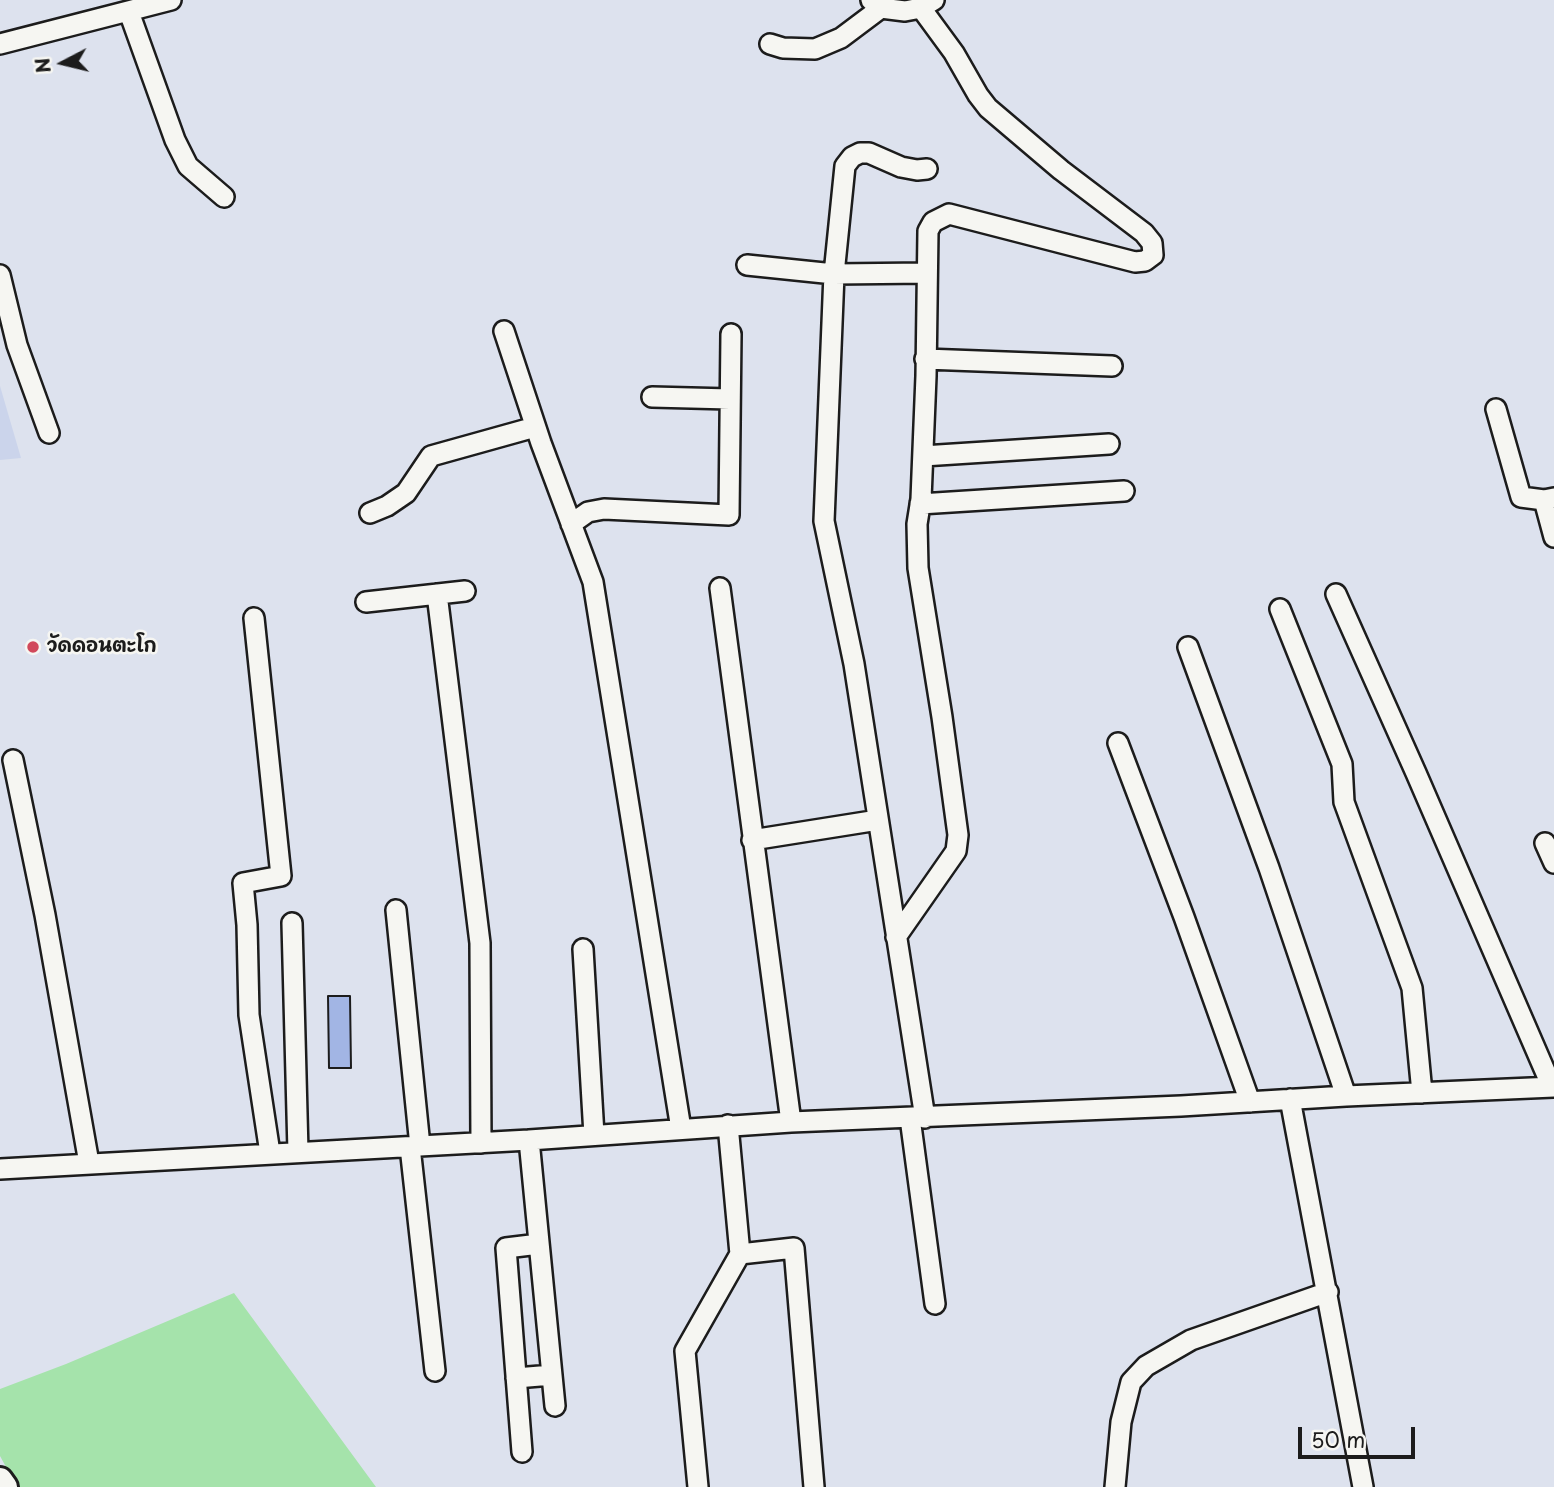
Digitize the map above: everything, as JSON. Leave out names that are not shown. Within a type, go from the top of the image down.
[{"type":"main road","points":[[0,1480],[5,1487]]},
{"type":"street","points":[[0,44],[171,0]]},
{"type":"street","points":[[770,44],[815,49],[841,38],[876,4],[905,11],[928,4],[949,45],[988,108],[1061,170],[1144,233],[1152,243],[1153,255],[1145,261],[1135,262],[949,214],[933,222],[928,231],[923,456],[917,524],[918,568],[958,835],[956,851],[896,937]]},
{"type":"street","points":[[129,12],[175,140],[188,166],[224,197]]},
{"type":"street","points":[[928,169],[901,167],[869,153],[852,157],[845,166],[834,274],[824,521],[854,664],[896,937],[918,1118],[935,1304]]},
{"type":"street","points":[[747,265],[834,274],[927,273]]},
{"type":"street","points":[[0,275],[4,317],[50,433]]},
{"type":"street","points":[[504,331],[535,427],[593,582],[681,1129]]},
{"type":"street","points":[[571,524],[588,512],[604,509],[729,515],[731,334]]},
{"type":"street","points":[[925,359],[1112,366]]},
{"type":"street","points":[[652,397],[730,399]]},
{"type":"street","points":[[1496,409],[1521,497],[1549,499],[1554,537]]},
{"type":"street","points":[[370,513],[387,506],[406,493],[431,456],[535,427]]},
{"type":"street","points":[[923,456],[1109,444]]},
{"type":"street","points":[[920,504],[1124,491]]},
{"type":"street","points":[[720,589],[791,1122]]},
{"type":"street","points":[[366,602],[465,591]]},
{"type":"street","points":[[438,594],[480,943],[481,1143]]},
{"type":"street","points":[[0,1169],[481,1143],[728,1125],[1553,1087],[1336,594]]},
{"type":"street","points":[[1280,609],[1342,764],[1343,802],[1412,988],[1422,1093]]},
{"type":"street","points":[[254,618],[281,876],[243,883],[249,1015],[270,1153]]},
{"type":"street","points":[[1188,647],[1308,980],[1346,1096]]},
{"type":"street","points":[[1118,744],[1184,916],[1250,1102]]},
{"type":"street","points":[[13,760],[45,915],[89,1163]]},
{"type":"street","points":[[752,840],[878,820]]},
{"type":"street","points":[[1545,843],[1554,863]]},
{"type":"street","points":[[396,910],[435,1371]]},
{"type":"street","points":[[292,923],[298,1152]]},
{"type":"street","points":[[583,949],[594,1135]]},
{"type":"street","points":[[1290,1099],[1363,1487]]},
{"type":"street","points":[[698,1487],[685,1351],[740,1254],[728,1125]]},
{"type":"street","points":[[529,1140],[555,1406]]},
{"type":"street","points":[[522,1451],[506,1248],[539,1244]]},
{"type":"street","points":[[740,1254],[794,1248],[814,1487]]},
{"type":"street","points":[[1115,1487],[1121,1422],[1132,1382],[1146,1366],[1191,1340],[1328,1293]]},
{"type":"street","points":[[516,1378],[552,1375]]},
{"type":"shaded area","points":[[0,386],[21,458],[0,460]]},
{"type":"green space","points":[[234,1293],[376,1487],[17,1487],[0,1456],[0,1389]]},
{"type":"building","points":[[328,996],[350,996],[351,1068],[329,1068]]},
{"type":"place","name":"วัดดอนตะโก","points":[[33,647]]}]
